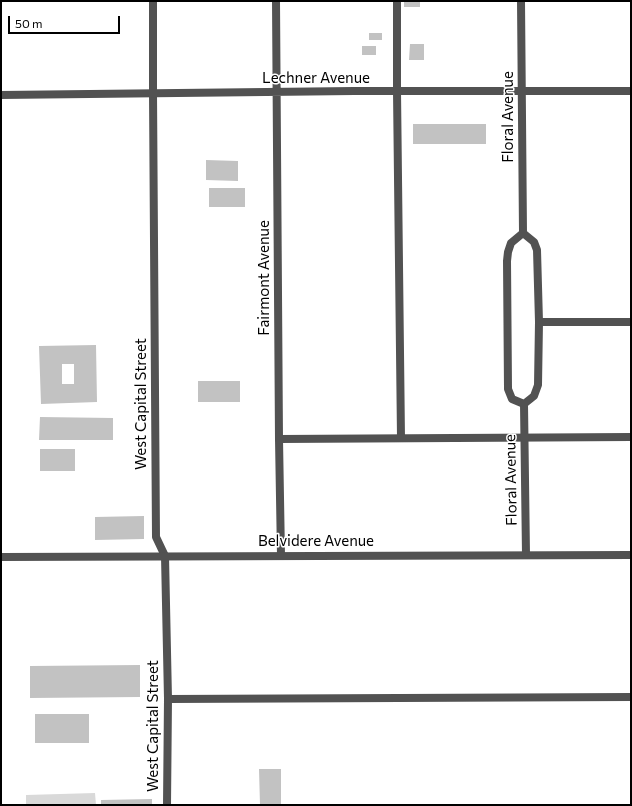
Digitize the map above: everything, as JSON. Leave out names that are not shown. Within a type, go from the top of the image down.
[{"type":"street","name":"West Capital Street","points":[[153,1],[152,93],[156,536],[165,556],[168,699],[167,805]]},
{"type":"street","name":"Fairmont Avenue","points":[[276,1],[278,439],[281,556]]},
{"type":"street","points":[[397,1],[401,438]]},
{"type":"street","name":"Floral Avenue","points":[[521,1],[522,233]]},
{"type":"street","name":"Lechner Avenue","points":[[1,94],[631,91]]},
{"type":"street","points":[[522,233],[534,242],[537,250],[539,322],[538,385],[534,396],[524,404],[512,399],[508,389],[507,256],[511,243],[522,233]]},
{"type":"street","points":[[539,322],[631,322]]},
{"type":"street","name":"Floral Avenue","points":[[524,404],[526,555]]},
{"type":"street","points":[[278,439],[631,437]]},
{"type":"street","name":"Belvidere Avenue","points":[[1,557],[631,555]]},
{"type":"street","points":[[168,699],[631,697]]},
{"type":"shaded area","points":[[95,793],[96,805],[26,805],[26,795]]},
{"type":"building","points":[[404,1],[420,1],[420,7],[404,7]]},
{"type":"building","points":[[369,33],[382,33],[382,40],[369,40]]},
{"type":"building","points":[[410,44],[424,44],[424,60],[409,60]]},
{"type":"building","points":[[362,46],[376,46],[376,55],[362,55]]},
{"type":"building","points":[[413,124],[486,124],[486,144],[413,144]]},
{"type":"building","points":[[206,160],[238,161],[238,181],[206,180]]},
{"type":"building","points":[[209,188],[245,188],[245,207],[209,207]]},
{"type":"building","points":[[96,345],[97,402],[41,404],[39,346]],"holes":[[[62,364],[74,364],[74,384],[62,384]]]},
{"type":"building","points":[[198,381],[240,381],[240,402],[198,402]]},
{"type":"building","points":[[40,417],[113,418],[113,440],[39,440]]},
{"type":"building","points":[[40,449],[75,449],[75,471],[40,471]]},
{"type":"building","points":[[144,516],[144,539],[95,540],[95,517]]},
{"type":"building","points":[[140,665],[140,697],[30,698],[30,666]]},
{"type":"building","points":[[35,714],[89,714],[89,743],[35,743]]},
{"type":"building","points":[[259,769],[281,769],[281,805],[260,805]]},
{"type":"building","points":[[152,799],[152,805],[101,805],[101,800]]}]
